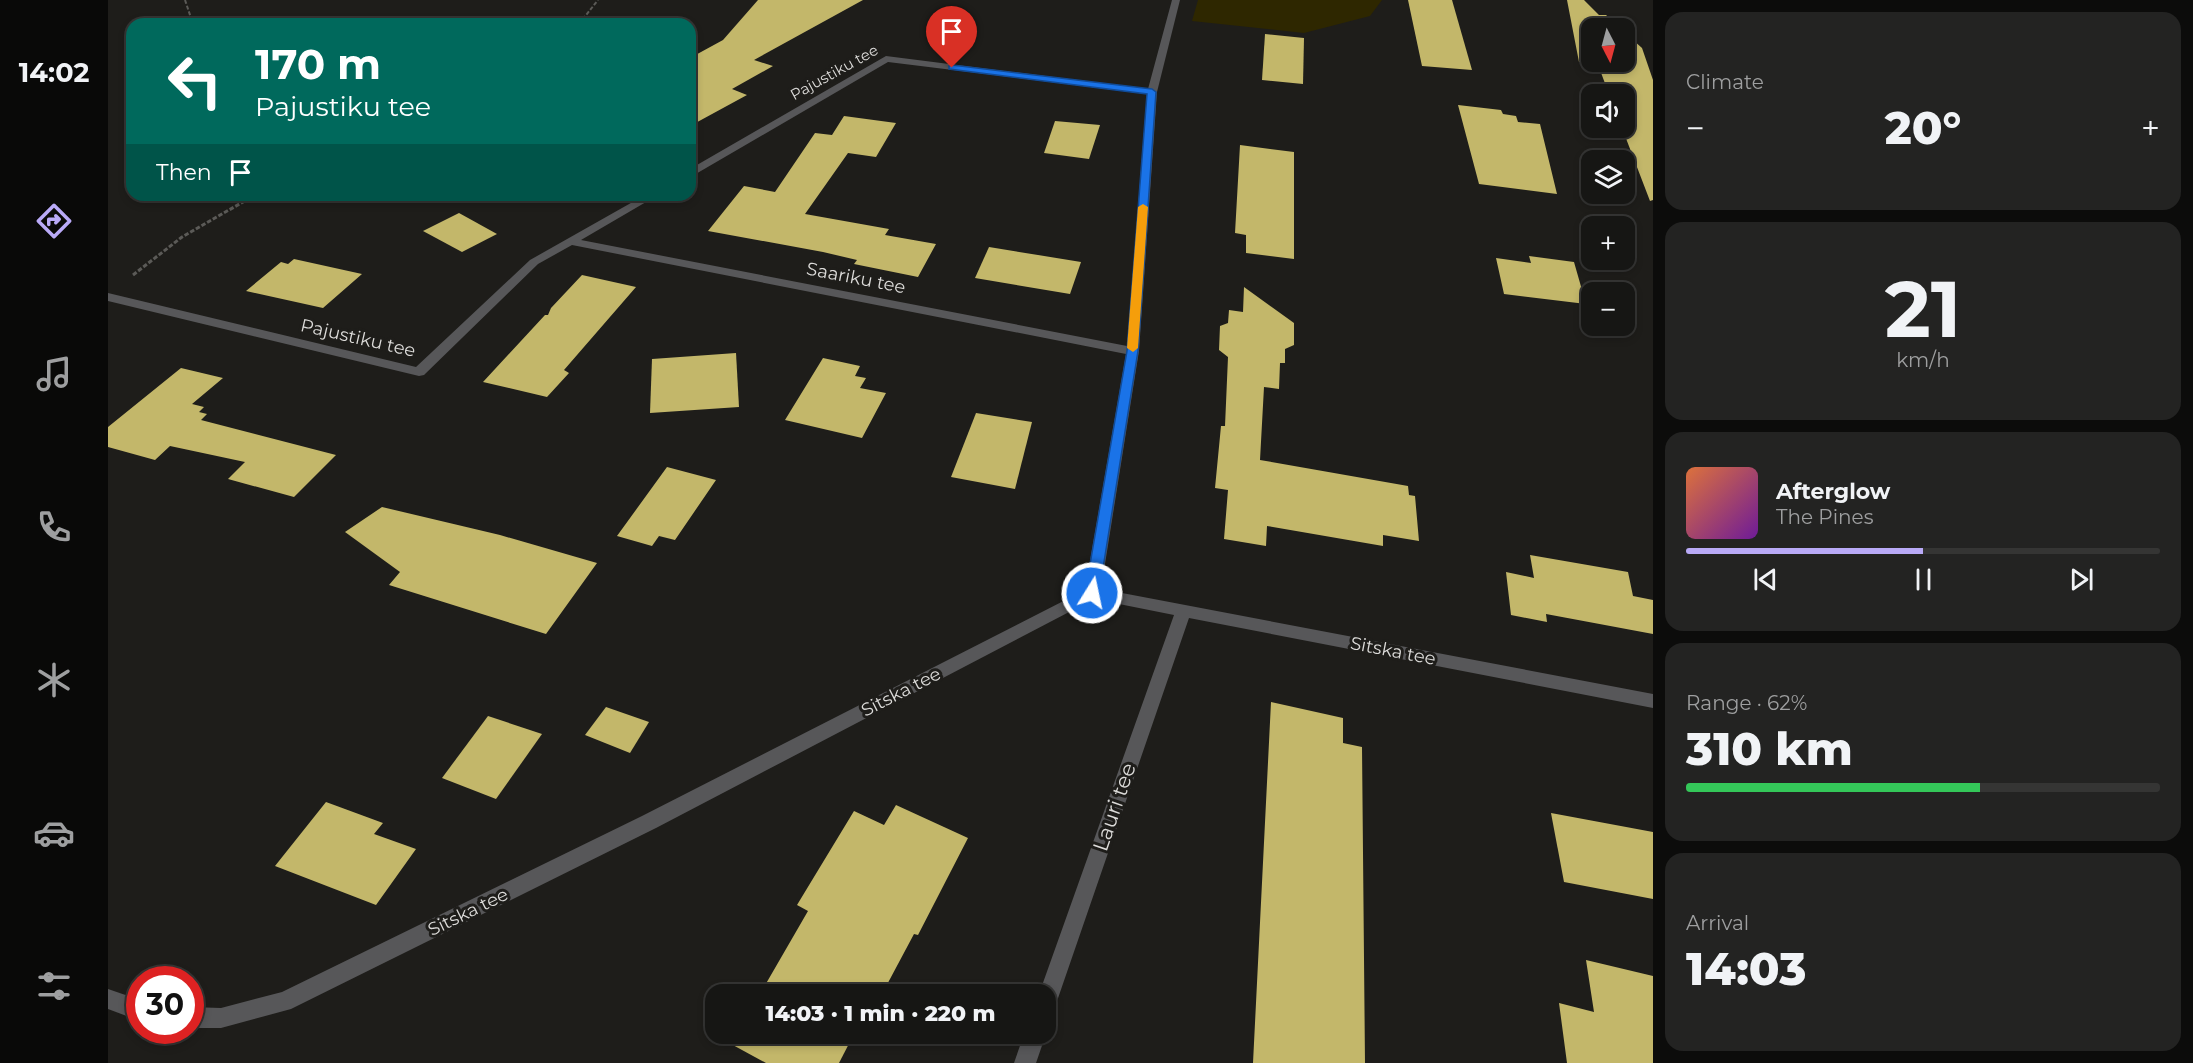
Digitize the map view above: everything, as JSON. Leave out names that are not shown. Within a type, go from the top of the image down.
[{"type":"street","points":[[1092,593],[1132,351],[1152,92],[1176,0]]},
{"type":"street","name":"Pajustiku tee","points":[[696,170],[886,59],[1152,92]]},
{"type":"street","name":"Pajustiku tee","points":[[108,297],[419,372],[534,262],[643,201]]},
{"type":"street","name":"Saariku tee","points":[[573,242],[1132,351]]},
{"type":"street","name":"Sitska tee","points":[[204,1017],[221,1018],[284,1002],[649,822],[1092,593],[1653,701]]},
{"type":"street","name":"Lauri tee","points":[[1053,984],[1184,610]]},
{"type":"street","points":[[108,999],[126,1006]]},
{"type":"street","points":[[1025,1063],[1032,1044]]},
{"type":"path","points":[[185,0],[191,18]]},
{"type":"path","points":[[584,18],[597,0]]},
{"type":"path","points":[[126,279],[182,237],[245,201]]},
{"type":"shaded area","points":[[1198,0],[1382,0],[1370,16],[1304,33],[1192,21]]},
{"type":"building","points":[[758,0],[863,0],[754,60],[773,66],[732,89],[747,95],[696,123],[696,55],[723,40]]},
{"type":"building","points":[[1408,0],[1452,0],[1472,70],[1422,66]]},
{"type":"building","points":[[1567,0],[1584,0],[1599,15],[1606,15],[1609,18],[1581,18],[1581,62],[1579,62]]},
{"type":"building","points":[[1265,34],[1304,38],[1303,84],[1262,80]]},
{"type":"building","points":[[1635,42],[1642,48],[1653,80],[1653,200],[1650,201],[1635,162],[1635,150],[1630,150],[1626,138],[1635,138],[1635,84],[1605,84],[1601,72],[1635,72]]},
{"type":"building","points":[[1458,105],[1501,110],[1503,114],[1516,116],[1518,122],[1540,124],[1557,194],[1479,184]]},
{"type":"building","points":[[844,116],[896,123],[876,157],[848,153],[805,214],[889,229],[885,235],[936,244],[918,277],[854,264],[857,260],[823,252],[708,231],[744,186],[775,192],[815,133],[832,135]]},
{"type":"building","points":[[1055,121],[1100,125],[1089,159],[1044,153]]},
{"type":"building","points":[[1240,145],[1294,152],[1294,259],[1246,253],[1246,235],[1235,233]]},
{"type":"building","points":[[459,213],[497,234],[462,252],[423,231]]},
{"type":"building","points":[[989,247],[1081,262],[1070,294],[975,278]]},
{"type":"building","points":[[1529,256],[1574,262],[1581,286],[1581,303],[1504,294],[1496,258],[1531,263]]},
{"type":"building","points":[[294,259],[362,274],[323,308],[246,291],[281,262],[288,264]]},
{"type":"building","points":[[582,275],[636,287],[564,370],[569,373],[547,397],[483,382],[545,315],[548,315],[551,308]]},
{"type":"building","points":[[1244,287],[1294,323],[1294,345],[1285,349],[1285,363],[1280,363],[1279,389],[1264,387],[1260,460],[1408,486],[1409,495],[1415,496],[1419,541],[1383,535],[1383,546],[1267,526],[1266,546],[1224,539],[1228,490],[1215,488],[1221,426],[1225,426],[1228,357],[1219,350],[1220,326],[1228,323],[1229,310],[1243,312]]},
{"type":"building","points":[[736,353],[739,407],[650,413],[652,359]]},
{"type":"building","points":[[823,358],[860,366],[855,376],[866,378],[860,388],[886,393],[862,438],[785,420]]},
{"type":"building","points":[[181,368],[223,378],[192,404],[204,407],[199,412],[207,414],[201,420],[336,455],[294,497],[228,479],[245,462],[170,446],[155,460],[108,447],[108,427]]},
{"type":"building","points":[[976,413],[1032,422],[1015,489],[951,477]]},
{"type":"building","points":[[667,467],[716,480],[675,540],[659,536],[652,546],[617,536]]},
{"type":"building","points":[[382,507],[500,535],[597,563],[546,634],[389,585],[400,572],[345,532]]},
{"type":"building","points":[[1530,555],[1628,572],[1633,596],[1653,600],[1653,634],[1546,614],[1547,622],[1511,615],[1506,572],[1534,578]]},
{"type":"building","points":[[1271,702],[1343,718],[1343,743],[1362,747],[1365,1063],[1253,1063]]},
{"type":"building","points":[[606,707],[649,722],[630,753],[585,735]]},
{"type":"building","points":[[488,716],[542,734],[496,799],[442,778]]},
{"type":"building","points":[[326,802],[383,823],[374,834],[416,849],[376,905],[275,866]]},
{"type":"building","points":[[896,805],[968,838],[918,935],[914,934],[887,984],[766,984],[808,911],[797,905],[854,811],[884,825]]},
{"type":"building","points":[[1551,813],[1653,832],[1653,899],[1564,882]]},
{"type":"building","points":[[1586,960],[1653,976],[1653,1063],[1567,1063],[1559,1003],[1594,1012]]},
{"type":"building","points":[[731,1044],[849,1044],[839,1063],[766,1063]]},
{"type":"slow traffic","points":[[1133,348],[1143,207]]},
{"type":"route","points":[[952,68],[1152,92],[1132,351],[1092,593]]}]
